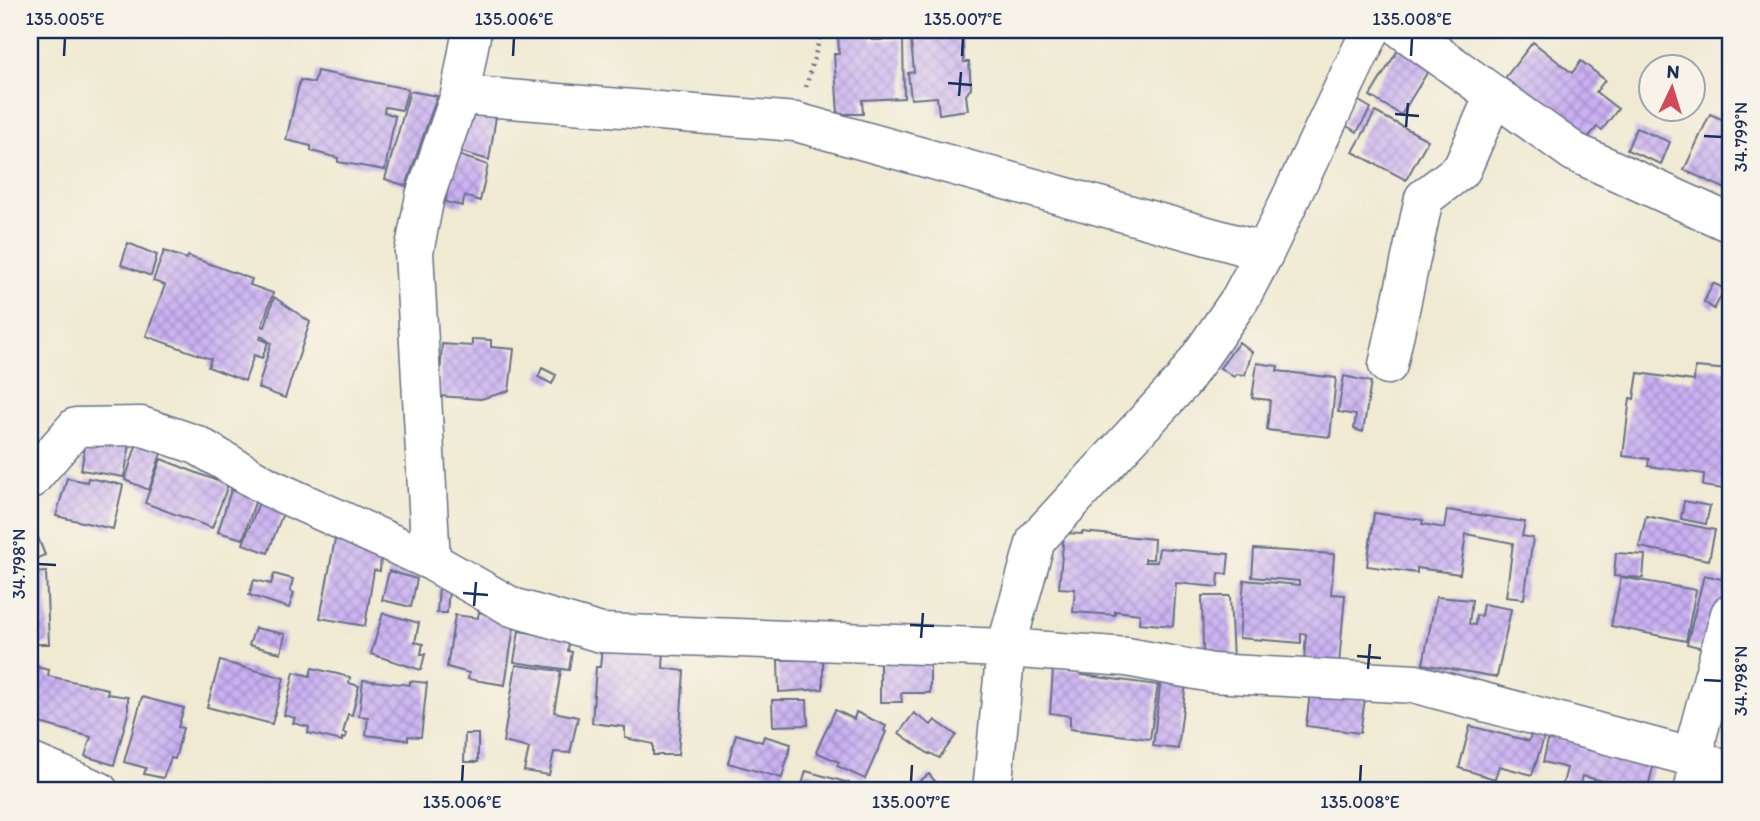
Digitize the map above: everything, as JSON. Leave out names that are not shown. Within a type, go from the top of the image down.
[{"type":"street","points":[[431,561],[414,253],[425,195],[460,95],[472,30]]},
{"type":"street","points":[[992,791],[1006,648],[1036,540],[1183,381],[1240,299],[1371,30]]},
{"type":"street","points":[[1403,30],[1574,152],[1730,223]]},
{"type":"street","points":[[1388,365],[1424,198],[1462,169],[1494,94]]},
{"type":"street","points":[[460,95],[796,122],[1265,252]]},
{"type":"street","points":[[30,480],[76,427],[141,425],[197,445],[268,487],[431,561],[512,607],[601,633],[1006,648],[1127,657],[1212,673],[1416,684],[1694,775],[1730,773]]},
{"type":"street","points":[[1694,775],[1697,737],[1730,614]]},
{"type":"street","points":[[30,762],[99,791]]},
{"type":"path","points":[[796,122],[822,30]]},
{"type":"building","points":[[184,30],[216,30],[220,31],[216,40]]},
{"type":"building","points":[[910,30],[962,30],[964,62],[969,62],[971,88],[966,95],[968,110],[939,114],[937,97],[911,99],[908,73],[914,72]]},
{"type":"building","points":[[872,34],[872,40],[903,39],[904,98],[862,100],[863,114],[838,114],[834,54],[839,54],[838,35]]},
{"type":"building","points":[[1533,42],[1572,73],[1581,61],[1605,80],[1596,92],[1618,109],[1602,130],[1597,127],[1586,140],[1505,78]]},
{"type":"building","points":[[1401,45],[1432,65],[1401,115],[1370,96]]},
{"type":"building","points":[[317,71],[408,89],[402,110],[385,107],[384,112],[395,116],[385,170],[338,162],[338,158],[311,151],[311,146],[286,140],[300,80],[314,83]]},
{"type":"building","points":[[410,91],[437,96],[406,186],[385,179]]},
{"type":"building","points":[[1357,100],[1371,108],[1357,132],[1343,124]]},
{"type":"building","points":[[1375,112],[1428,140],[1406,180],[1353,152]]},
{"type":"building","points":[[1710,114],[1730,123],[1730,191],[1684,170]]},
{"type":"building","points":[[468,115],[496,117],[489,160],[458,151]]},
{"type":"building","points":[[1636,128],[1670,142],[1661,164],[1627,150]]},
{"type":"building","points":[[458,155],[488,165],[480,201],[465,196],[462,206],[446,202],[447,189]]},
{"type":"building","points":[[128,243],[157,255],[151,276],[121,265]]},
{"type":"building","points":[[164,251],[187,259],[188,256],[252,279],[250,285],[273,293],[262,326],[265,327],[274,297],[310,322],[285,398],[258,388],[271,343],[261,336],[260,339],[268,342],[262,358],[254,355],[245,381],[208,367],[211,359],[146,336],[165,285],[153,281]]},
{"type":"building","points":[[1713,283],[1725,289],[1714,309],[1704,302]]},
{"type":"building","points":[[472,339],[491,340],[491,347],[514,349],[509,391],[481,399],[439,396],[442,344],[472,346]]},
{"type":"building","points":[[1239,342],[1252,352],[1245,375],[1237,374],[1234,377],[1220,368]]},
{"type":"building","points":[[1257,363],[1278,366],[1277,371],[1336,378],[1330,437],[1267,430],[1270,400],[1252,398]]},
{"type":"building","points":[[1695,367],[1730,370],[1730,490],[1703,486],[1704,474],[1648,466],[1649,459],[1623,456],[1630,398],[1634,399],[1638,373],[1694,381]]},
{"type":"building","points":[[542,368],[556,375],[552,384],[538,377]]},
{"type":"building","points":[[1344,376],[1371,382],[1363,432],[1354,429],[1356,415],[1338,412]]},
{"type":"building","points":[[86,441],[130,444],[124,477],[81,470]]},
{"type":"building","points":[[137,443],[162,450],[149,490],[125,480]]},
{"type":"building","points":[[161,459],[228,485],[212,528],[145,503]]},
{"type":"building","points":[[67,478],[87,482],[88,478],[123,485],[113,529],[56,516]]},
{"type":"building","points":[[231,490],[256,499],[243,539],[218,532]]},
{"type":"building","points":[[1684,501],[1710,506],[1706,524],[1681,519]]},
{"type":"building","points":[[259,502],[284,510],[268,553],[243,544]]},
{"type":"building","points":[[1447,510],[1525,522],[1522,536],[1533,538],[1524,599],[1506,597],[1513,543],[1466,534],[1460,574],[1417,568],[1417,573],[1367,566],[1374,513],[1423,520],[1422,524],[1444,528]]},
{"type":"building","points":[[1646,516],[1715,530],[1709,560],[1639,547]]},
{"type":"building","points":[[30,518],[45,555],[30,561]]},
{"type":"building","points":[[1082,532],[1154,539],[1153,559],[1145,559],[1145,562],[1157,562],[1159,548],[1229,554],[1227,574],[1219,573],[1218,587],[1176,583],[1173,626],[1139,623],[1140,614],[1115,611],[1115,615],[1073,612],[1075,589],[1059,588],[1064,533]]},
{"type":"building","points":[[335,539],[359,543],[381,558],[380,571],[374,570],[365,626],[320,618]]},
{"type":"building","points":[[1254,549],[1334,554],[1331,594],[1345,595],[1339,664],[1304,661],[1306,634],[1301,633],[1301,643],[1239,638],[1244,580],[1299,585],[1299,581],[1252,577]]},
{"type":"building","points":[[1616,553],[1645,555],[1643,578],[1614,576]]},
{"type":"building","points":[[389,571],[417,579],[411,607],[382,600]]},
{"type":"building","points":[[46,572],[49,644],[30,644],[30,573]]},
{"type":"building","points":[[274,574],[293,579],[290,591],[294,593],[289,608],[249,595],[254,580],[271,584]]},
{"type":"building","points":[[1704,575],[1730,581],[1730,601],[1718,652],[1687,644]]},
{"type":"building","points":[[1621,577],[1696,590],[1686,641],[1611,626]]},
{"type":"building","points":[[439,586],[449,588],[447,613],[437,613]]},
{"type":"building","points":[[1202,596],[1230,596],[1233,660],[1203,654]]},
{"type":"building","points":[[1436,597],[1472,600],[1469,624],[1475,625],[1476,615],[1481,616],[1483,604],[1511,609],[1497,677],[1423,664]]},
{"type":"building","points":[[479,612],[515,620],[505,685],[468,679],[469,673],[447,667],[455,615],[478,618]]},
{"type":"building","points":[[383,613],[419,623],[415,642],[423,644],[421,654],[425,654],[421,670],[371,654]]},
{"type":"building","points":[[255,628],[285,634],[281,653],[249,645]]},
{"type":"building","points":[[519,631],[569,639],[568,651],[572,652],[569,670],[514,662]]},
{"type":"building","points":[[602,647],[664,651],[663,668],[684,671],[678,755],[653,755],[653,744],[625,738],[625,727],[592,723],[596,667],[600,667]]},
{"type":"building","points":[[823,659],[823,689],[779,692],[778,660]]},
{"type":"building","points":[[880,660],[930,660],[930,693],[901,693],[902,702],[880,702]]},
{"type":"building","points":[[220,661],[284,678],[272,724],[207,707]]},
{"type":"building","points":[[516,665],[561,671],[554,712],[578,717],[570,753],[554,752],[549,775],[524,771],[529,748],[503,742]]},
{"type":"building","points":[[32,666],[49,670],[48,676],[108,689],[107,694],[128,697],[128,713],[114,765],[85,756],[91,737],[36,722],[35,728],[30,726]]},
{"type":"building","points":[[312,668],[350,677],[349,683],[359,686],[352,715],[348,714],[343,733],[347,734],[342,741],[308,733],[309,727],[293,723],[295,718],[284,715],[294,672],[310,676]]},
{"type":"building","points":[[1053,669],[1082,670],[1082,675],[1158,685],[1150,739],[1070,729],[1070,716],[1050,713]]},
{"type":"building","points":[[1161,679],[1186,683],[1178,749],[1153,746]]},
{"type":"building","points":[[363,680],[410,685],[410,681],[427,683],[421,737],[408,736],[408,740],[366,735],[368,717],[359,716]]},
{"type":"building","points":[[1310,693],[1365,699],[1360,733],[1306,726]]},
{"type":"building","points":[[142,697],[184,708],[178,727],[183,728],[175,759],[171,758],[163,778],[144,774],[146,768],[124,762]]},
{"type":"building","points":[[772,700],[807,700],[808,725],[773,726]]},
{"type":"building","points":[[835,710],[854,719],[856,712],[886,726],[886,732],[865,779],[837,766],[839,762],[816,752]]},
{"type":"building","points":[[914,713],[931,725],[935,720],[956,735],[939,758],[899,733]]},
{"type":"building","points":[[1470,726],[1529,741],[1531,734],[1544,738],[1532,775],[1499,766],[1495,779],[1459,768]]},
{"type":"building","points":[[465,734],[478,734],[478,762],[464,762]]},
{"type":"building","points":[[736,734],[762,742],[764,736],[791,744],[782,778],[728,763]]},
{"type":"building","points":[[1549,736],[1654,763],[1647,791],[1582,776],[1578,791],[1561,791],[1567,768],[1543,762]]},
{"type":"building","points":[[806,771],[849,783],[847,791],[800,791]]},
{"type":"building","points":[[929,774],[943,791],[922,791],[916,784]]}]
